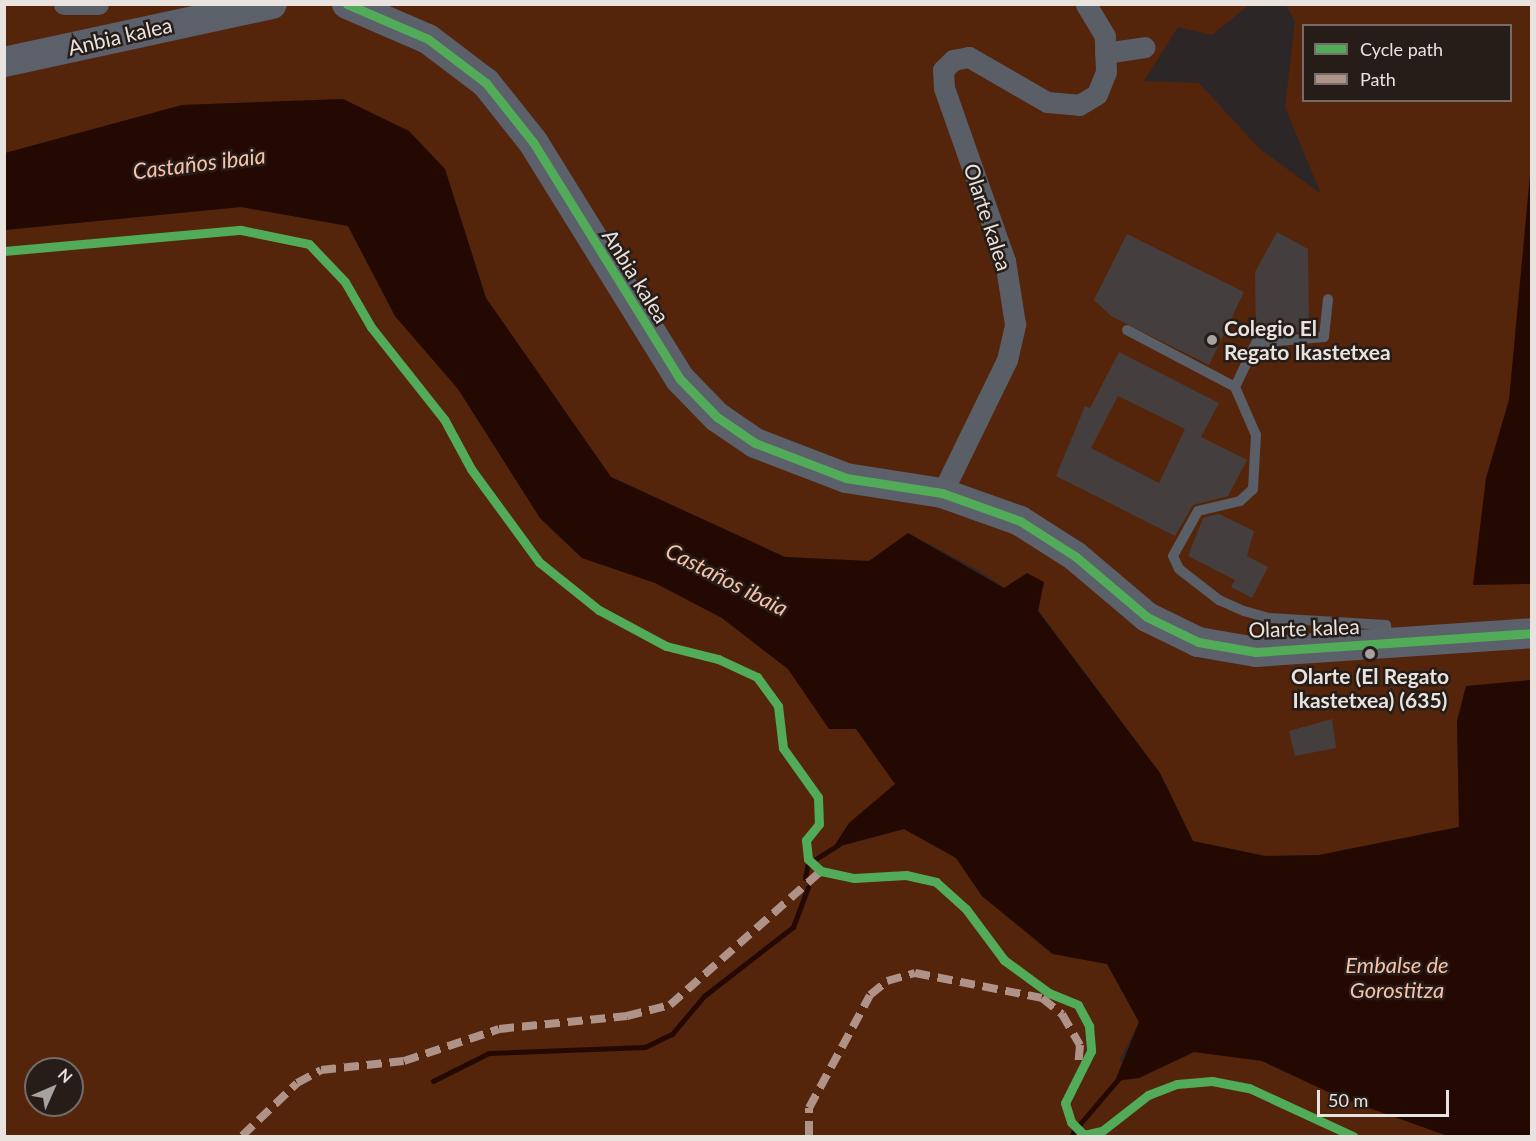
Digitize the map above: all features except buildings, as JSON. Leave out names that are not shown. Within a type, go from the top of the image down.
[{"type":"street","points":[[64,4],[98,4]]},
{"type":"street","name":"Anbia kalea","points":[[4,62],[272,4]]},
{"type":"street","name":"Anbia kalea","points":[[347,4],[428,39],[494,91],[533,142],[680,379],[717,417],[792,461],[846,478],[942,493]]},
{"type":"street","name":"Olarte kalea","points":[[1086,4],[1105,36],[1105,53],[1097,94],[1079,105],[1047,102],[969,57],[953,60],[943,70],[944,88],[1005,261],[1015,324],[1007,360],[942,493],[1038,531],[1147,617],[1198,642],[1256,652],[1532,633]]},
{"type":"street","points":[[1105,53],[1145,47]]},
{"type":"lane","points":[[1234,387],[1256,342],[1324,337],[1328,299]]},
{"type":"lane","points":[[1127,330],[1234,387],[1256,435],[1253,489],[1240,501],[1197,511],[1173,556],[1179,569],[1219,600],[1244,611],[1269,618],[1386,625],[1388,642]]},
{"type":"shaded area","points":[[4,5],[1249,5],[1212,35],[1178,27],[1144,81],[1199,83],[1259,148],[1321,194],[1285,107],[1295,22],[1286,5],[1531,5],[1531,680],[1466,686],[1457,721],[1459,827],[1319,855],[1265,856],[1193,841],[1160,773],[1038,610],[976,569],[908,533],[869,561],[785,557],[611,477],[486,298],[445,169],[343,99],[182,105],[5,153]]},
{"type":"shaded area","points":[[241,207],[348,226],[395,316],[458,389],[540,518],[582,558],[655,583],[722,618],[788,669],[829,728],[856,729],[896,784],[849,823],[833,848],[904,829],[956,858],[982,896],[1052,954],[1107,964],[1139,1022],[1120,1060],[1139,1078],[1194,1052],[1262,1061],[1341,1098],[1448,1136],[5,1136],[4,230]]},
{"type":"water","name":"Embalse de Gorostitza","points":[[343,99],[409,131],[445,169],[486,298],[611,477],[785,557],[869,561],[908,533],[1004,588],[1027,573],[1044,582],[1038,611],[1160,773],[1193,841],[1265,856],[1319,855],[1459,827],[1457,721],[1466,686],[1531,680],[1531,1136],[1448,1136],[1341,1098],[1262,1061],[1194,1052],[1139,1078],[1115,1081],[1139,1022],[1107,964],[1053,954],[982,896],[956,858],[904,829],[833,848],[849,823],[895,784],[856,729],[829,729],[788,669],[722,618],[655,583],[582,558],[540,518],[458,389],[395,316],[348,226],[241,207],[5,230],[5,153],[182,105]]},
{"type":"water","points":[[1531,164],[1531,584],[1473,585],[1486,478],[1509,400]]},
{"type":"waterway","points":[[814,860],[838,845]]},
{"type":"waterway","points":[[805,878],[808,863]]},
{"type":"waterway","points":[[433,1081],[489,1053],[645,1047],[672,1034],[704,996],[793,927],[808,887]]},
{"type":"waterway","points":[[1079,1125],[1119,1078]]},
{"type":"waterway","points":[[1072,1136],[1074,1130]]},
{"type":"marked path","points":[[242,1136],[297,1083],[321,1070],[404,1061],[499,1029],[627,1016],[670,1005],[821,871]]},
{"type":"marked path","points":[[809,1136],[809,1108],[870,995],[887,981],[915,973],[1042,998],[1062,1014],[1080,1045],[1078,1068]]},
{"type":"cycle path","points":[[347,4],[428,39],[486,83],[533,142],[680,379],[717,417],[755,443],[846,478],[942,493],[1020,521],[1075,556],[1147,617],[1198,642],[1256,652],[1532,633]]},
{"type":"cycle path","points":[[4,251],[241,230],[309,244],[345,282],[371,327],[444,419],[471,469],[539,562],[599,610],[666,646],[718,659],[757,677],[778,706],[783,748],[818,797],[819,824],[806,840],[808,859],[821,871],[854,878],[906,875],[936,882],[966,909],[1004,960],[1049,993],[1078,1005],[1089,1026],[1091,1051],[1065,1103],[1071,1122],[1084,1135],[1102,1131],[1148,1095],[1177,1084],[1212,1081],[1249,1088],[1353,1136]]},
{"type":"place","name":"Colegio El Regato Ikastetxea","points":[[1212,340]]},
{"type":"place","name":"Olarte (El Regato Ikastetxea) (635)","points":[[1370,654]]},
{"type":"water label","name":"Castaños ibaia","points":[[199,163]]},
{"type":"water label","name":"Castaños ibaia","points":[[727,579]]}]
